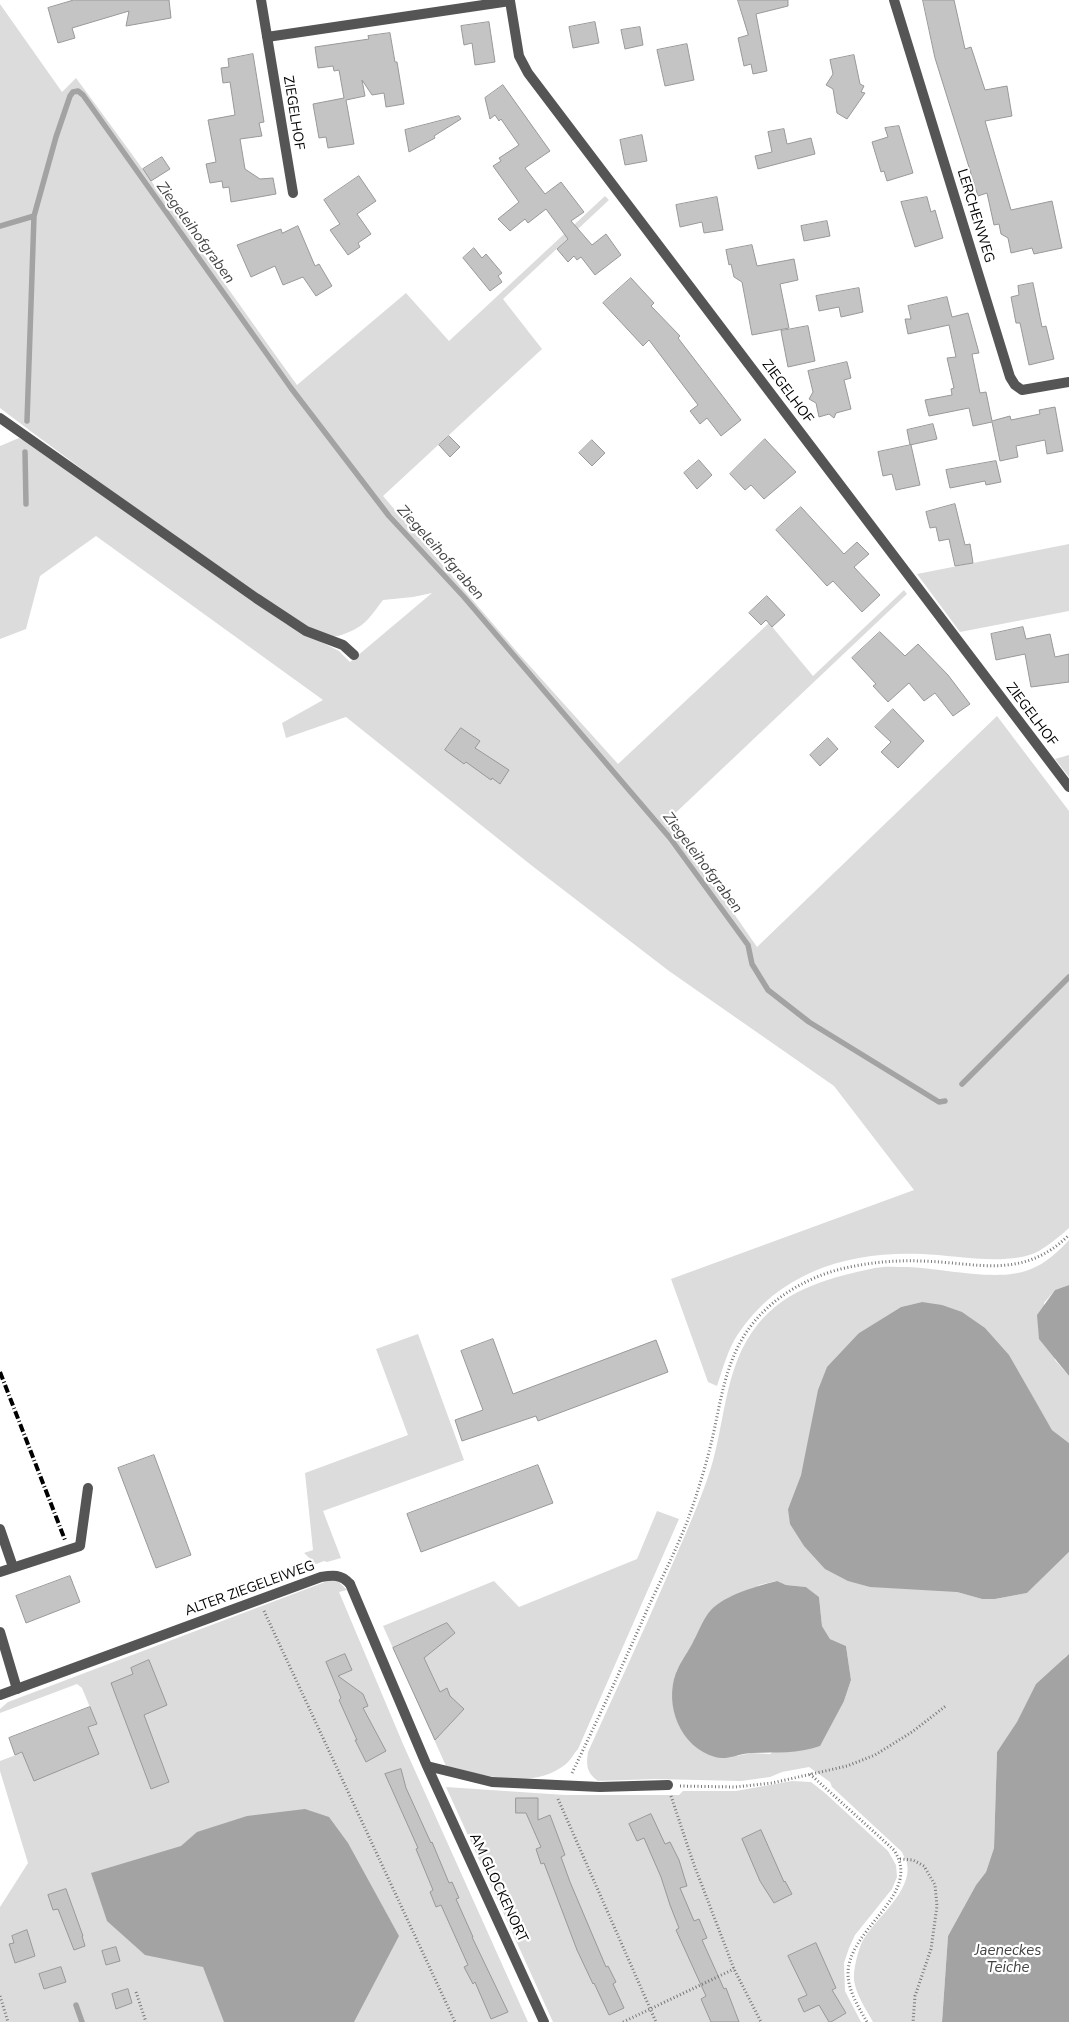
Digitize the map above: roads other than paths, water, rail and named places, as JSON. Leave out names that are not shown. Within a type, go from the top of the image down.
[{"type":"street","name":"ZIEGELHOF","points":[[261,0],[293,193]]},
{"type":"street","name":"LERCHENWEG","points":[[894,0],[1010,376],[1015,385],[1022,390],[1069,382]]},
{"type":"street","name":"ZIEGELHOF","points":[[267,37],[510,1],[519,56],[528,73],[1069,787]]},
{"type":"street","points":[[0,418],[256,598],[306,631],[343,645],[354,655]]},
{"type":"street","points":[[0,1572],[80,1546],[88,1488]]},
{"type":"street","points":[[0,1529],[13,1567]]},
{"type":"street","name":"ALTER ZIEGELEIWEG","points":[[0,1696],[259,1599],[320,1577],[333,1575],[344,1577],[350,1584],[427,1766]]},
{"type":"street","points":[[0,1632],[17,1689]]},
{"type":"street","points":[[427,1766],[492,1782],[600,1787],[668,1785]]},
{"type":"street","name":"AM GLOCKENORT","points":[[427,1766],[544,2022]]},
{"type":"water","points":[[1069,1285],[1069,1376],[1039,1339],[1037,1315],[1055,1290]]},
{"type":"water","points":[[922,1302],[942,1305],[962,1312],[985,1328],[1009,1355],[1052,1430],[1069,1443],[1069,1552],[1027,1593],[995,1599],[982,1599],[957,1592],[870,1587],[848,1581],[825,1569],[804,1546],[790,1524],[788,1509],[801,1475],[818,1390],[827,1367],[859,1333],[901,1307]]},
{"type":"water","points":[[777,1581],[786,1585],[806,1587],[819,1597],[822,1626],[830,1639],[846,1646],[851,1680],[844,1701],[820,1746],[795,1751],[748,1753],[724,1758],[715,1757],[703,1752],[692,1744],[678,1723],[672,1698],[676,1673],[711,1610],[724,1600],[751,1588]]},
{"type":"water","name":"Jaeneckes Teiche","points":[[1069,1654],[1069,2022],[942,2022],[948,1936],[976,1885],[986,1872],[994,1848],[997,1752],[1017,1722],[1036,1684]]},
{"type":"water","points":[[305,1809],[329,1817],[348,1843],[399,1936],[354,2022],[224,2022],[203,1967],[145,1955],[107,1921],[91,1873],[181,1846],[197,1832],[247,1816]]},
{"type":"waterway","name":"Ziegeleihofgraben","points":[[0,226],[34,216],[56,137],[70,96],[73,92],[78,91],[83,95],[291,388],[389,516],[464,597],[670,838],[748,945],[752,964],[768,990],[809,1022],[939,1102],[945,1101]]},
{"type":"waterway","points":[[27,421],[34,216]]},
{"type":"waterway","points":[[25,452],[26,504]]},
{"type":"waterway","name":"Ziegeleihofgraben","points":[[962,1084],[1069,977]]},
{"type":"waterway","points":[[76,2005],[82,2022]]},
{"type":"railway","points":[[0,1372],[65,1540]]}]
